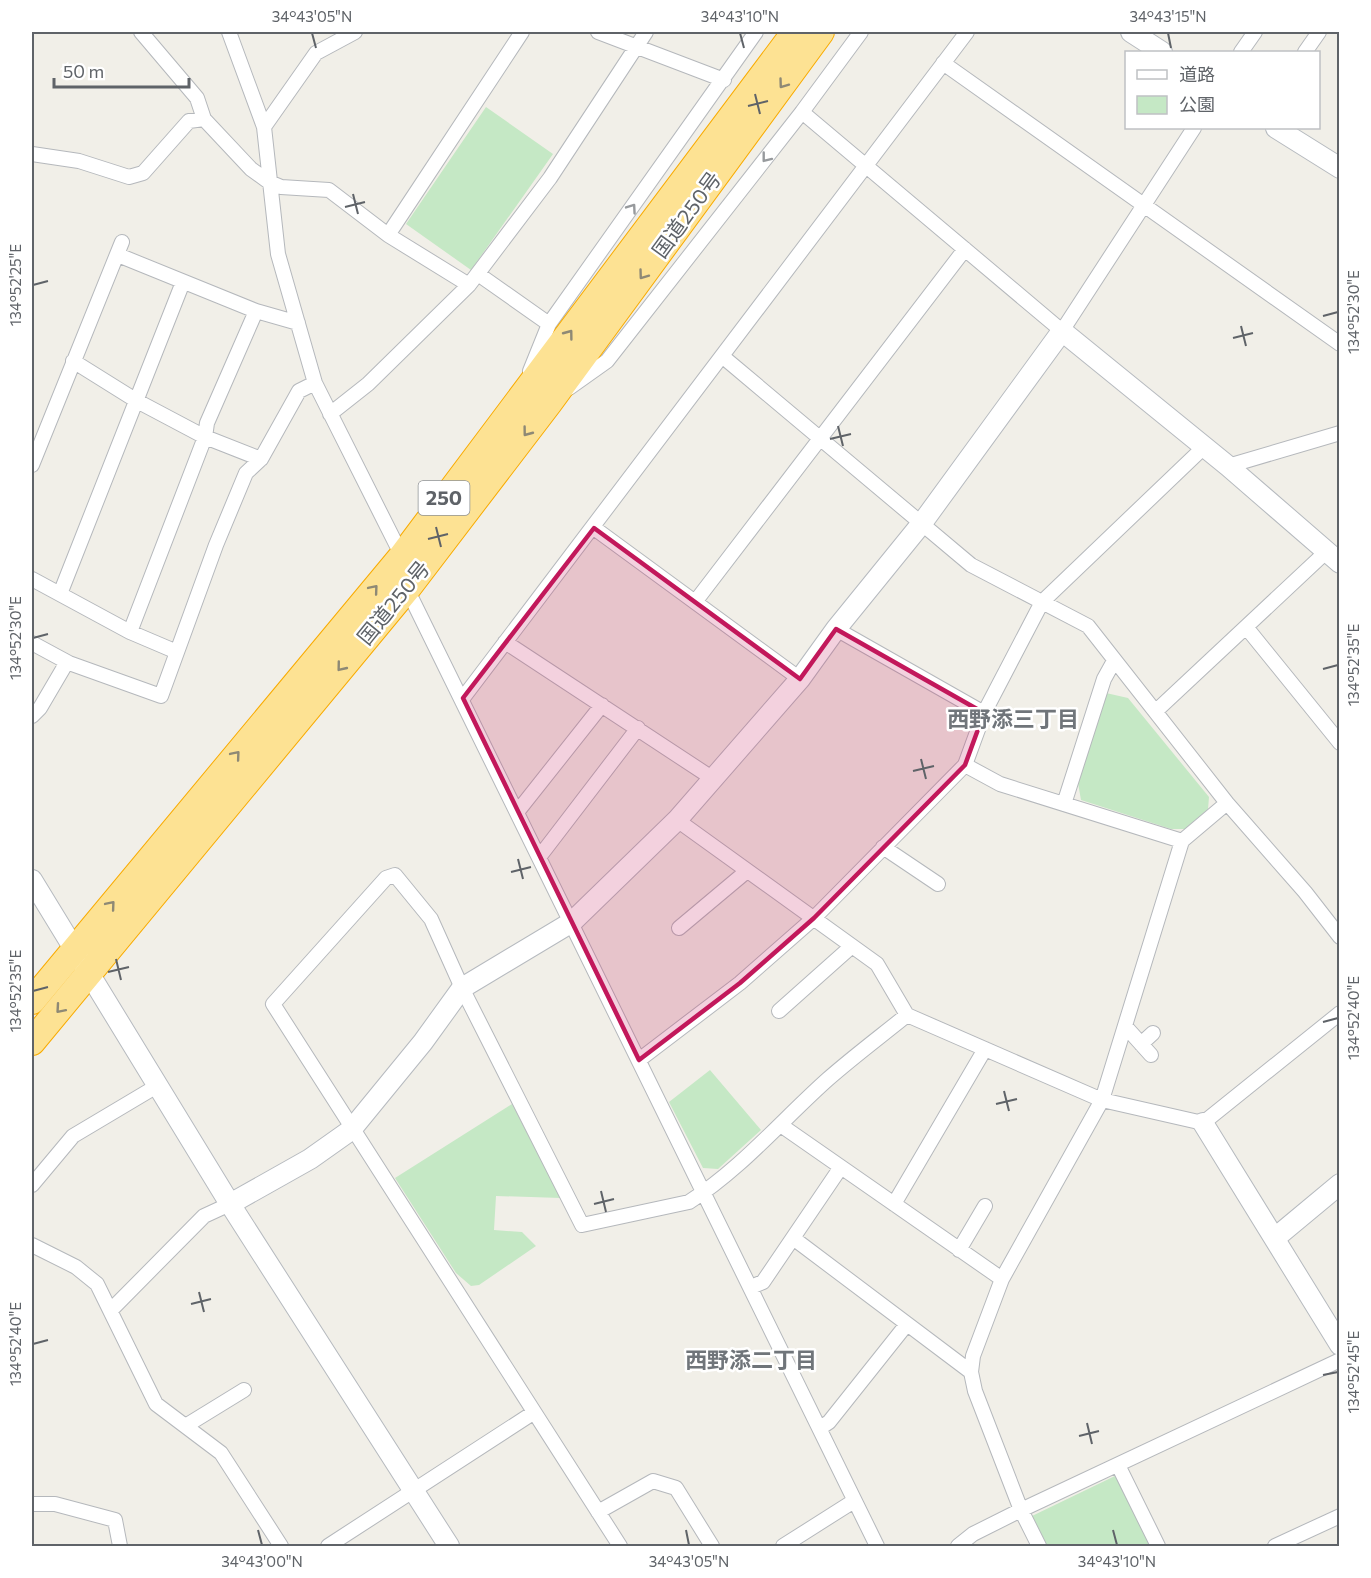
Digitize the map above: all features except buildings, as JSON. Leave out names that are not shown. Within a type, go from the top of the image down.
[{"type":"highway","name":"国道250号","points":[[32,1042],[89,976],[407,589],[549,403],[811,33]]},
{"type":"highway","name":"国道250号","points":[[32,1002],[402,556],[515,407],[811,33]]},
{"type":"street","points":[[141,32],[197,98],[204,119],[251,169],[269,182],[281,187],[329,190],[388,235],[469,285]]},
{"type":"street","points":[[229,32],[264,127],[278,254],[315,383],[402,556],[407,589],[463,698],[877,1546]]},
{"type":"street","points":[[264,127],[315,53],[355,32]]},
{"type":"street","points":[[388,235],[522,32]]},
{"type":"street","points":[[598,32],[724,80]]},
{"type":"street","points":[[330,414],[368,384],[469,285],[550,178],[646,32]]},
{"type":"street","points":[[515,407],[549,324],[756,32]]},
{"type":"street","points":[[549,403],[607,361],[802,112],[861,32]]},
{"type":"street","points":[[463,698],[594,528],[967,32]]},
{"type":"street","points":[[1131,32],[1160,51]]},
{"type":"street","points":[[1242,51],[1255,32]]},
{"type":"street","points":[[1306,51],[1319,32]]},
{"type":"street","points":[[943,63],[1340,344]]},
{"type":"street","points":[[802,112],[1062,331],[1203,448],[1228,466],[1333,557],[1246,627],[1156,711]]},
{"type":"street","points":[[32,154],[79,161],[129,177],[144,173],[189,121],[204,119]]},
{"type":"street","points":[[112,1310],[204,1216],[231,1204],[310,1159],[351,1130],[423,1042],[462,988],[572,922],[715,780],[800,679],[836,629],[922,523],[1062,331],[1193,129]]},
{"type":"street","points":[[1278,129],[1340,168]]},
{"type":"street","points":[[32,465],[120,248],[183,282],[256,310],[298,323]]},
{"type":"street","points":[[695,602],[965,249]]},
{"type":"street","points":[[478,274],[549,324]]},
{"type":"street","points":[[60,594],[183,282]]},
{"type":"street","points":[[130,632],[205,437],[207,423],[256,310]]},
{"type":"street","points":[[722,356],[971,565],[1088,626],[1227,803],[1340,937]]},
{"type":"street","points":[[73,361],[137,401],[205,437],[261,459]]},
{"type":"street","points":[[32,643],[67,662],[161,696],[246,473],[261,459],[298,392],[315,383]]},
{"type":"street","points":[[1228,466],[1340,433]]},
{"type":"street","points":[[639,1060],[740,983],[814,918],[965,765],[984,713],[1042,602],[1203,448]]},
{"type":"street","points":[[594,528],[800,679]]},
{"type":"street","points":[[32,579],[130,632],[177,652]]},
{"type":"street","points":[[1246,627],[1340,743]]},
{"type":"street","points":[[836,629],[984,713]]},
{"type":"street","points":[[505,642],[715,780]]},
{"type":"street","points":[[1064,804],[1104,679],[1114,661]]},
{"type":"street","points":[[32,716],[40,708],[67,662]]},
{"type":"street","points":[[518,811],[602,705]]},
{"type":"street","points":[[540,856],[638,728]]},
{"type":"street","points":[[965,765],[1000,784],[1182,841]]},
{"type":"street","points":[[1039,1546],[1021,1510],[975,1391],[971,1372],[973,1356],[1002,1279],[1102,1100],[1182,841],[1227,803]]},
{"type":"street","points":[[677,820],[877,964],[907,1015],[1102,1100],[1203,1123],[1340,1345]]},
{"type":"street","points":[[883,847],[938,884]]},
{"type":"street","points":[[679,928],[747,871]]},
{"type":"street","points":[[620,1546],[532,1413],[273,1004],[386,878],[395,875],[431,919],[462,988],[582,1225],[689,1202],[782,1126],[828,1080],[907,1015]]},
{"type":"street","points":[[32,880],[157,1086],[449,1546]]},
{"type":"street","points":[[778,1011],[852,946]]},
{"type":"street","points":[[1203,1123],[1340,1012]]},
{"type":"street","points":[[1125,1026],[1151,1056]]},
{"type":"street","points":[[1141,1044],[1153,1033]]},
{"type":"street","points":[[894,1204],[985,1049]]},
{"type":"street","points":[[32,1185],[73,1136],[157,1086]]},
{"type":"street","points":[[782,1126],[1002,1279]]},
{"type":"street","points":[[751,1287],[763,1282],[841,1167]]},
{"type":"street","points":[[1275,1238],[1340,1184]]},
{"type":"street","points":[[959,1250],[985,1206]]},
{"type":"street","points":[[793,1238],[971,1372]]},
{"type":"street","points":[[32,1245],[83,1273],[98,1284],[156,1404],[188,1425],[221,1453],[281,1546]]},
{"type":"street","points":[[820,1428],[829,1422],[907,1324]]},
{"type":"street","points":[[958,1546],[974,1534],[1021,1510],[1340,1360]]},
{"type":"street","points":[[188,1425],[244,1390]]},
{"type":"street","points":[[328,1546],[532,1413]]},
{"type":"street","points":[[1118,1465],[1158,1546]]},
{"type":"street","points":[[598,1512],[653,1481],[676,1488],[712,1546]]},
{"type":"street","points":[[783,1546],[854,1501]]},
{"type":"street","points":[[32,1504],[55,1504],[115,1520],[120,1546]]},
{"type":"street","points":[[1275,1546],[1340,1516]]},
{"type":"highlighted area","points":[[594,528],[800,679],[836,629],[984,713],[965,765],[814,918],[740,983],[639,1060],[463,698]]},
{"type":"green space","points":[[486,107],[553,154],[471,270],[406,224]]},
{"type":"green space","points":[[1106,693],[1128,698],[1209,797],[1208,809],[1185,829],[1171,829],[1081,800],[1078,783]]},
{"type":"green space","points":[[710,1070],[761,1130],[718,1169],[703,1168],[669,1102]]},
{"type":"green space","points":[[512,1104],[561,1198],[496,1196],[494,1230],[522,1232],[536,1246],[479,1285],[471,1286],[456,1273],[395,1178]]},
{"type":"green space","points":[[1117,1475],[1151,1546],[1046,1546],[1032,1516]]},
{"type":"district","name":"西野添三丁目","points":[[1013,719]]},
{"type":"district","name":"西野添二丁目","points":[[751,1360]]}]
